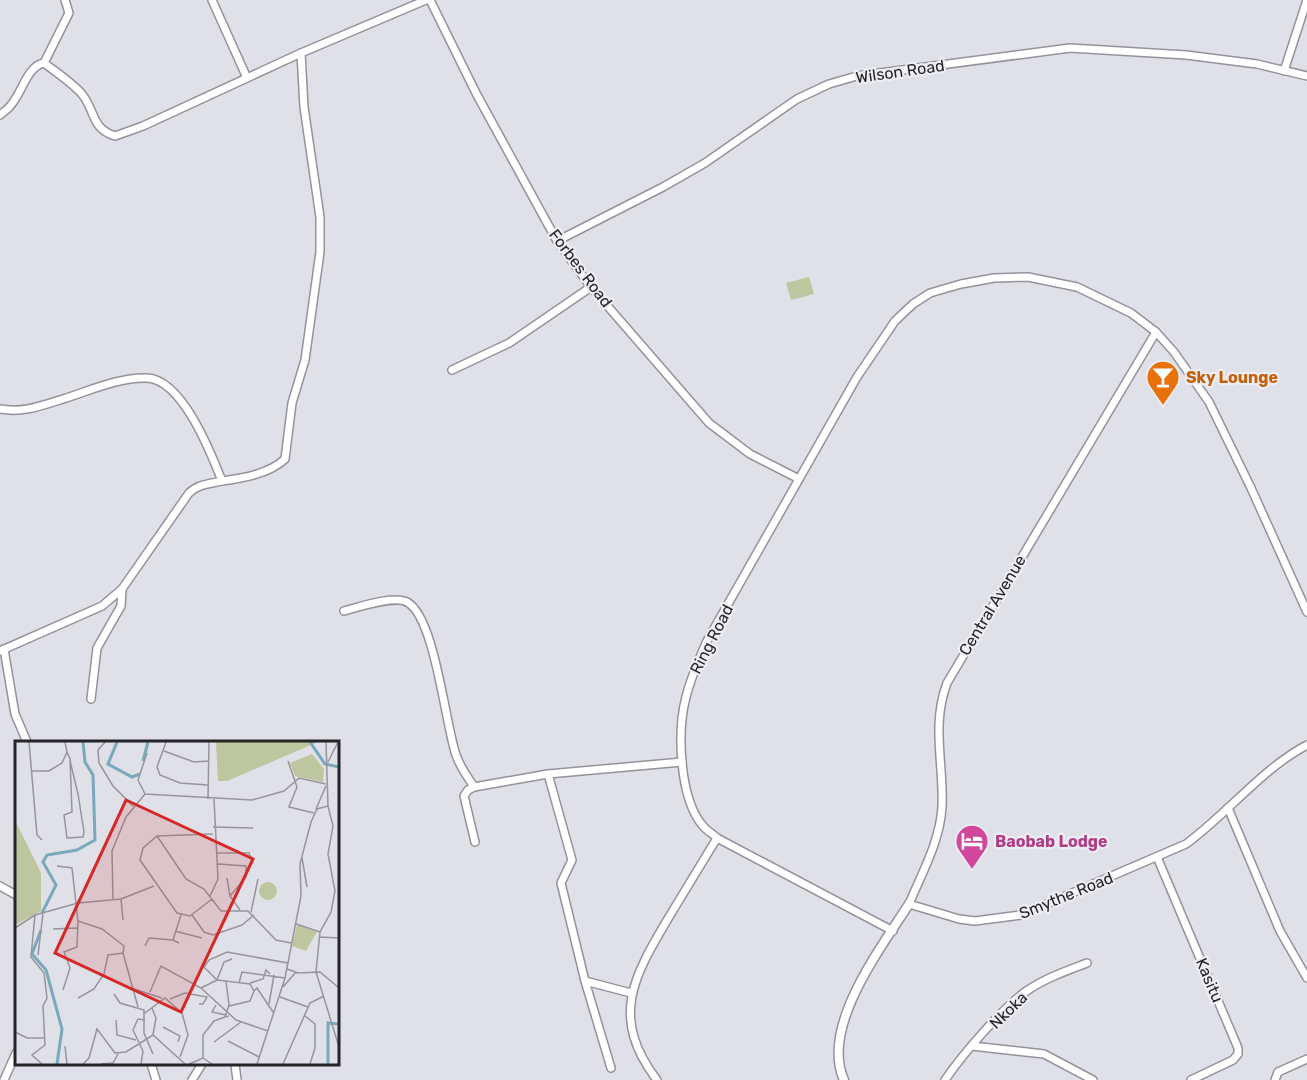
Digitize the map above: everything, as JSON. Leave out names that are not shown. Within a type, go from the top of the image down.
[{"type":"street","points":[[44,63],[69,13],[65,0]]},
{"type":"street","points":[[212,0],[247,78]]},
{"type":"street","points":[[44,63],[84,96],[94,119],[104,132],[115,136],[428,0]]},
{"type":"street","name":"Forbes Road","points":[[428,0],[557,241],[591,287],[709,423],[750,454],[799,479]]},
{"type":"street","points":[[1284,71],[1307,0]]},
{"type":"street","name":"Wilson Road","points":[[557,241],[705,163],[797,99],[829,84],[857,76],[1070,48],[1186,55],[1257,64],[1307,76]]},
{"type":"street","points":[[27,741],[15,714],[2,650],[102,606],[122,589],[194,488],[251,476],[279,465],[285,459],[292,403],[305,360],[320,252],[320,217],[304,107],[302,53]]},
{"type":"street","points":[[0,116],[12,105],[33,69],[40,63],[44,63]]},
{"type":"street","name":"Ring Road","points":[[892,931],[717,838],[703,826],[688,794],[682,762],[682,730],[685,699],[695,667],[707,641],[857,377],[896,321],[913,304],[930,293],[961,284],[994,278],[1028,278],[1077,287],[1131,313],[1156,332],[1174,352],[1209,402],[1307,612]]},
{"type":"street","points":[[452,370],[509,343],[591,287]]},
{"type":"street","name":"Central Avenue","points":[[909,904],[929,858],[939,826],[942,796],[938,720],[946,683],[1156,332]]},
{"type":"street","points":[[0,409],[30,410],[114,383],[139,379],[159,380],[177,396],[200,431],[222,481]]},
{"type":"street","points":[[91,699],[97,648],[121,606],[122,589]]},
{"type":"street","points":[[344,611],[393,600],[406,601],[414,608],[433,653],[455,753],[462,770],[474,787]]},
{"type":"street","name":"Smythe Road","points":[[909,904],[959,919],[975,921],[1021,915],[1186,844],[1280,763],[1307,745]]},
{"type":"street","points":[[475,842],[464,796],[474,787],[548,774],[682,762]]},
{"type":"street","points":[[548,774],[572,860],[561,883],[585,981],[611,1068]]},
{"type":"street","points":[[1228,808],[1280,931],[1307,978]]},
{"type":"street","points":[[657,1080],[640,1053],[633,1035],[630,1014],[631,993],[645,957],[717,838]]},
{"type":"street","name":"Kasitu","points":[[1157,857],[1238,1048],[1238,1054],[1233,1060],[1191,1080]]},
{"type":"street","points":[[0,886],[15,894]]},
{"type":"street","points":[[844,1080],[837,1056],[840,1031],[852,998],[909,904]]},
{"type":"street","name":"Nkoka","points":[[945,1080],[972,1046],[1026,991],[1052,976],[1087,963]]},
{"type":"street","points":[[585,981],[631,993]]},
{"type":"street","points":[[972,1046],[1044,1054],[1093,1080]]},
{"type":"street","points":[[4,1080],[15,1055]]},
{"type":"street","points":[[1275,1080],[1278,1072],[1307,1059]]},
{"type":"street","points":[[151,1065],[156,1080]]},
{"type":"street","points":[[192,1080],[201,1065]]},
{"type":"street","points":[[235,1065],[237,1080]]},
{"type":"green space","points":[[809,277],[814,294],[791,300],[786,283]]},
{"type":"place","name":"Sky Lounge","points":[[1163,406]]},
{"type":"place","name":"Baobab Lodge","points":[[972,870]]}]
